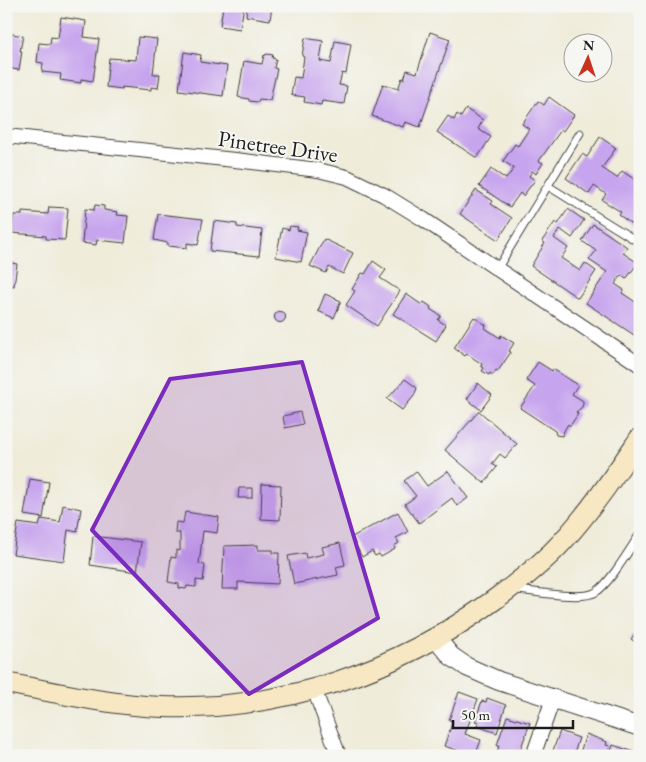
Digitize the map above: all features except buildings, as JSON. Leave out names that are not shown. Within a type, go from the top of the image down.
[{"type":"main road","points":[[6,683],[93,700],[162,707],[238,704],[290,695],[352,678],[436,638],[483,608],[536,567],[563,541],[609,483],[640,438]]},
{"type":"street","name":"Pinetree Drive","points":[[6,136],[244,161],[334,173],[384,194],[640,365]]},
{"type":"street","points":[[436,638],[451,656],[467,667],[499,681],[640,727]]},
{"type":"street","points":[[314,689],[339,756]]},
{"type":"street","points":[[533,756],[553,699]]},
{"type":"lane","points":[[497,269],[580,133]]},
{"type":"lane","points":[[548,186],[640,244]]},
{"type":"lane","points":[[508,590],[570,596],[595,593],[615,572],[640,534]]},
{"type":"highlighted area","points":[[302,362],[378,618],[249,694],[92,530],[170,379]]}]
